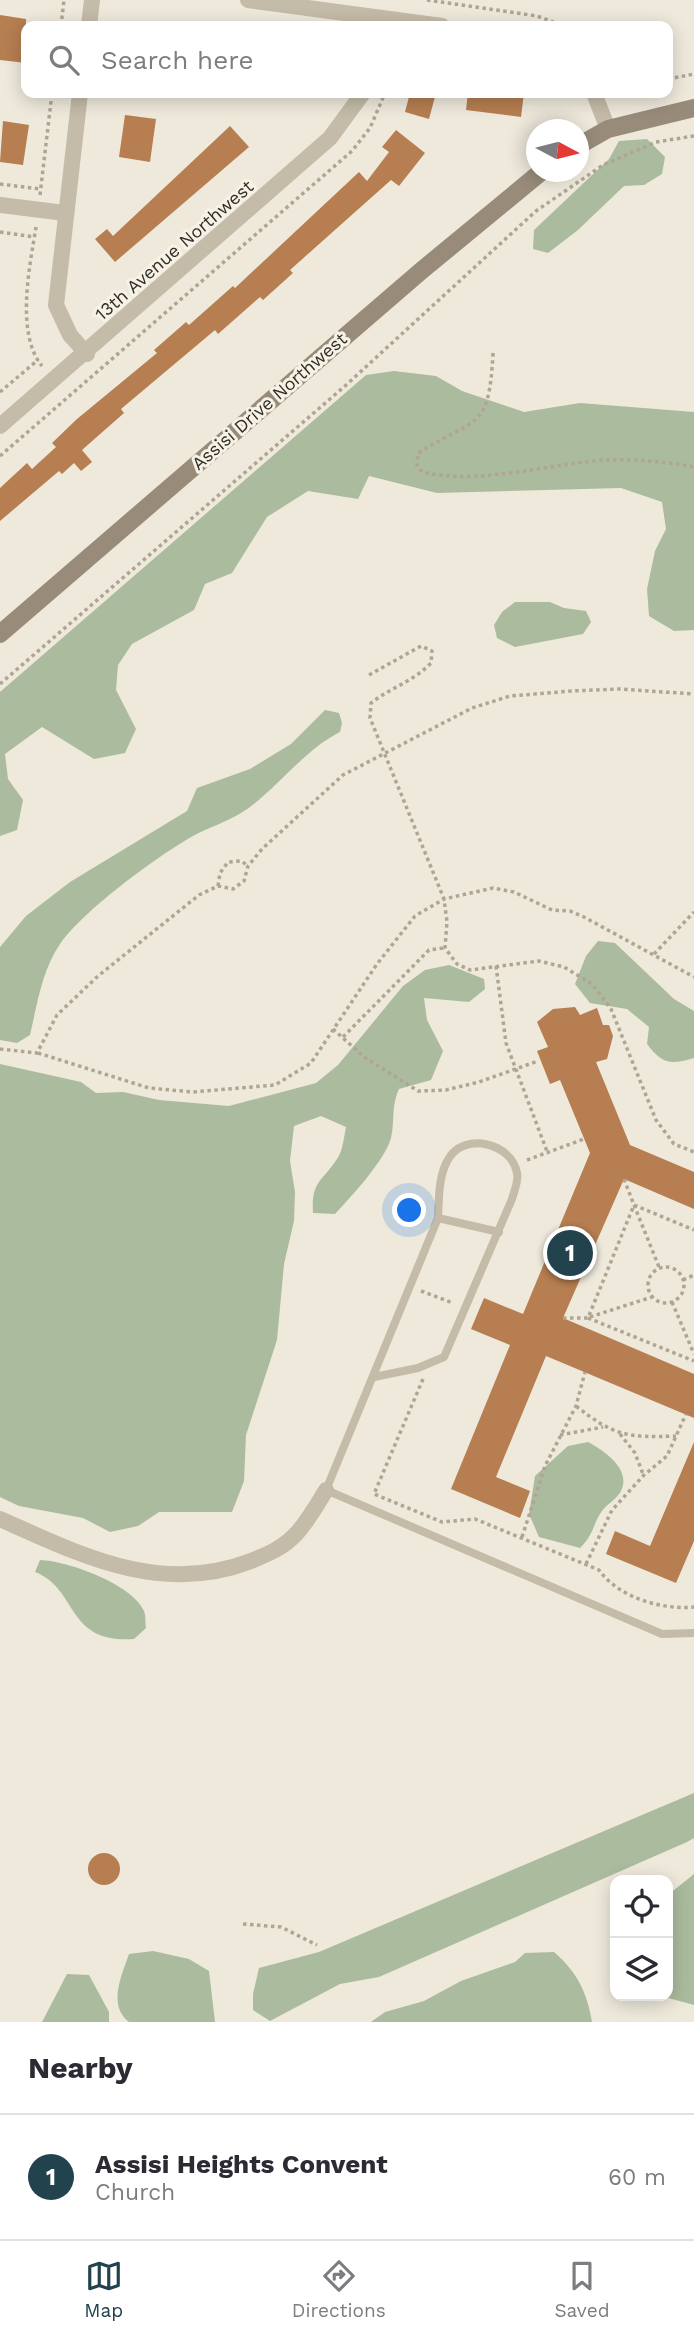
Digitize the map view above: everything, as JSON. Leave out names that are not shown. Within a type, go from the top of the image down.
[{"type":"main road","points":[[589,140],[608,129],[694,108]]},
{"type":"main road","name":"Assisi Drive Northwest","points":[[0,634],[411,280],[529,182]]},
{"type":"street","points":[[90,21],[92,0]]},
{"type":"street","points":[[248,0],[370,21]]},
{"type":"street","points":[[79,98],[56,305],[70,335],[87,354]]},
{"type":"street","name":"13th Avenue Northwest","points":[[0,426],[87,354],[330,138],[359,98]]},
{"type":"street","points":[[596,98],[608,129]]},
{"type":"street","points":[[0,205],[65,213]]},
{"type":"street","points":[[0,1519],[86,1557],[141,1571],[183,1576],[236,1567],[278,1550],[296,1534],[326,1490]]},
{"type":"lane","points":[[374,1377],[418,1368],[444,1357],[499,1232],[518,1175],[512,1158],[498,1148],[479,1143],[464,1145],[449,1157],[440,1184],[438,1218],[326,1490],[662,1634],[694,1633]]},
{"type":"lane","points":[[438,1218],[499,1232]]},
{"type":"path","points":[[62,21],[64,0]]},
{"type":"path","points":[[427,0],[537,16],[550,21]]},
{"type":"path","points":[[673,78],[694,74]]},
{"type":"path","points":[[0,184],[40,190],[51,98]]},
{"type":"path","points":[[0,456],[352,151],[370,128],[383,98]]},
{"type":"path","points":[[0,684],[345,386],[536,211],[603,165],[656,142],[694,136]]},
{"type":"path","points":[[0,232],[34,237],[27,302],[32,348],[38,360],[0,392]]},
{"type":"path","points":[[494,353],[492,386],[483,414],[467,427],[418,453],[417,465],[422,472],[437,476],[467,475],[609,460],[694,467]]},
{"type":"path","points":[[369,675],[421,646],[432,651],[431,663],[419,676],[388,690],[371,703],[370,718],[444,899],[447,922],[445,948],[457,964],[470,970],[539,961],[564,967],[592,984],[611,1009],[656,1120],[674,1144],[694,1152]]},
{"type":"path","points":[[37,1053],[57,1015],[98,976],[199,895],[218,886],[233,889],[244,881],[248,866],[343,775],[472,708],[510,696],[619,689],[694,694]]},
{"type":"path","points":[[218,886],[220,873],[228,862],[241,861],[248,866]]},
{"type":"path","points":[[0,1049],[37,1053],[149,1088],[193,1092],[275,1084],[311,1063],[377,964],[415,916],[444,899],[493,888],[514,892],[552,910],[570,911],[584,917],[694,977]]},
{"type":"path","points":[[654,954],[694,912]]},
{"type":"path","points":[[343,1037],[429,950],[445,948]]},
{"type":"path","points":[[496,966],[506,1043],[548,1154]]},
{"type":"path","points":[[333,1029],[364,1058],[418,1091],[446,1090],[479,1082],[538,1061]]},
{"type":"path","points":[[527,1160],[584,1139]]},
{"type":"path","points":[[624,1179],[659,1267]]},
{"type":"path","points":[[634,1205],[694,1230]]},
{"type":"path","points":[[588,1318],[634,1205]]},
{"type":"path","points":[[659,1267],[675,1270],[683,1280],[682,1294],[672,1302],[660,1302],[653,1297],[649,1280],[659,1267]]},
{"type":"path","points":[[683,1280],[694,1275]]},
{"type":"path","points":[[411,1287],[466,1308]]},
{"type":"path","points":[[563,1318],[588,1318],[653,1297]]},
{"type":"path","points":[[672,1302],[694,1354]]},
{"type":"path","points":[[588,1318],[694,1362]]},
{"type":"path","points":[[433,1372],[423,1378],[374,1494],[442,1522],[475,1519],[599,1570],[609,1584],[629,1594],[672,1609],[694,1607]]},
{"type":"path","points":[[523,1537],[545,1466],[558,1436],[576,1406],[585,1372]]},
{"type":"path","points":[[576,1406],[603,1427],[620,1434],[676,1436]]},
{"type":"path","points":[[586,1564],[612,1510],[643,1475],[667,1456],[686,1414]]},
{"type":"path","points":[[558,1436],[603,1427]]},
{"type":"path","points":[[620,1434],[635,1453],[643,1475]]},
{"type":"path","points":[[243,1924],[281,1927],[317,1945]]},
{"type":"green space","points":[[647,139],[665,157],[662,174],[644,185],[624,186],[578,230],[548,253],[533,249],[534,230],[585,182],[589,182],[589,178],[609,159],[619,141]]},
{"type":"green space","points":[[394,371],[436,376],[462,391],[524,412],[580,403],[694,412],[694,630],[674,631],[649,616],[647,589],[655,551],[666,529],[662,502],[621,488],[437,493],[369,476],[358,499],[308,491],[267,517],[232,573],[205,584],[194,610],[132,644],[118,665],[116,690],[136,729],[125,753],[94,759],[42,727],[5,754],[8,779],[23,800],[17,830],[0,836],[0,692],[366,375]]},
{"type":"green space","points":[[515,602],[550,602],[564,608],[586,611],[591,622],[583,634],[515,647],[497,638],[494,625],[502,612]]},
{"type":"green space","points":[[325,710],[339,713],[342,723],[340,732],[314,749],[254,804],[193,836],[141,870],[71,930],[49,965],[30,1035],[17,1043],[0,1040],[0,947],[26,916],[70,882],[187,811],[197,788],[250,769],[291,744]]},
{"type":"green space","points":[[598,941],[615,943],[674,999],[694,1011],[694,1058],[679,1062],[662,1059],[647,1044],[649,1027],[627,1009],[590,1003],[575,984],[586,956]]},
{"type":"green space","points":[[449,965],[484,979],[485,989],[469,1002],[424,998],[427,1020],[443,1051],[431,1080],[399,1089],[388,1147],[367,1178],[335,1214],[313,1213],[314,1194],[339,1156],[346,1127],[321,1116],[294,1126],[290,1161],[295,1192],[294,1221],[284,1264],[277,1340],[246,1435],[244,1481],[232,1512],[159,1512],[138,1526],[110,1532],[83,1518],[19,1506],[0,1497],[0,1064],[81,1082],[96,1093],[123,1092],[159,1100],[229,1106],[316,1083],[338,1065],[403,986],[425,970]]},
{"type":"green space","points":[[588,1442],[608,1455],[619,1468],[623,1475],[621,1491],[602,1511],[580,1548],[539,1537],[529,1514],[535,1476],[568,1446]]},
{"type":"green space","points":[[40,1560],[82,1569],[113,1583],[137,1601],[144,1611],[146,1628],[134,1639],[112,1638],[96,1633],[75,1614],[49,1580],[35,1572]]},
{"type":"green space","points":[[694,1793],[694,1838],[687,1842],[379,1977],[340,1984],[270,2021],[253,2010],[253,1994],[259,1968],[319,1952]]},
{"type":"green space","points":[[694,1874],[694,2005],[673,1999],[673,1891]]},
{"type":"green space","points":[[153,1951],[189,1959],[209,1971],[215,2022],[129,2022],[122,2015],[117,1999],[118,1990],[129,1954]]},
{"type":"green space","points":[[554,1952],[580,1983],[592,2022],[371,2022],[385,2012],[424,2001],[461,1981],[515,1962],[525,1953]]},
{"type":"green space","points":[[67,1974],[89,1975],[109,2012],[109,2022],[42,2022]]},
{"type":"building","points":[[0,15],[26,19],[21,21],[21,62],[0,60]]},
{"type":"building","points":[[409,98],[435,98],[429,119],[405,112]]},
{"type":"building","points":[[467,98],[523,98],[521,117],[466,110]]},
{"type":"building","points":[[125,115],[156,119],[150,162],[119,157]]},
{"type":"building","points":[[3,121],[29,125],[23,165],[0,162]]},
{"type":"building","points":[[230,126],[249,147],[115,262],[95,239],[107,229],[113,236]]},
{"type":"building","points":[[396,130],[425,153],[399,186],[391,180],[290,270],[293,273],[263,300],[260,297],[218,334],[215,330],[121,409],[124,413],[82,450],[92,462],[81,471],[74,463],[62,474],[59,471],[0,521],[0,488],[27,463],[32,469],[56,447],[52,443],[77,419],[157,353],[154,350],[186,322],[189,325],[233,286],[235,288],[359,172],[367,181],[389,152],[382,147]]},
{"type":"building","points":[[575,1007],[580,1015],[597,1008],[603,1025],[609,1025],[613,1036],[607,1059],[596,1062],[630,1145],[694,1172],[694,1209],[624,1179],[563,1318],[694,1374],[694,1418],[546,1356],[496,1477],[530,1491],[520,1518],[451,1489],[510,1345],[471,1329],[484,1298],[523,1314],[590,1153],[560,1080],[550,1084],[537,1051],[548,1047],[537,1022],[553,1009]]},
{"type":"building","points":[[694,1442],[694,1541],[676,1583],[606,1554],[615,1531],[650,1546]]},
{"type":"building","points":[[104,1853],[115,1858],[120,1869],[115,1880],[104,1885],[93,1880],[88,1869],[93,1858]]},
{"type":"place","name":"Assisi Heights Convent","points":[[570,1253]]}]
